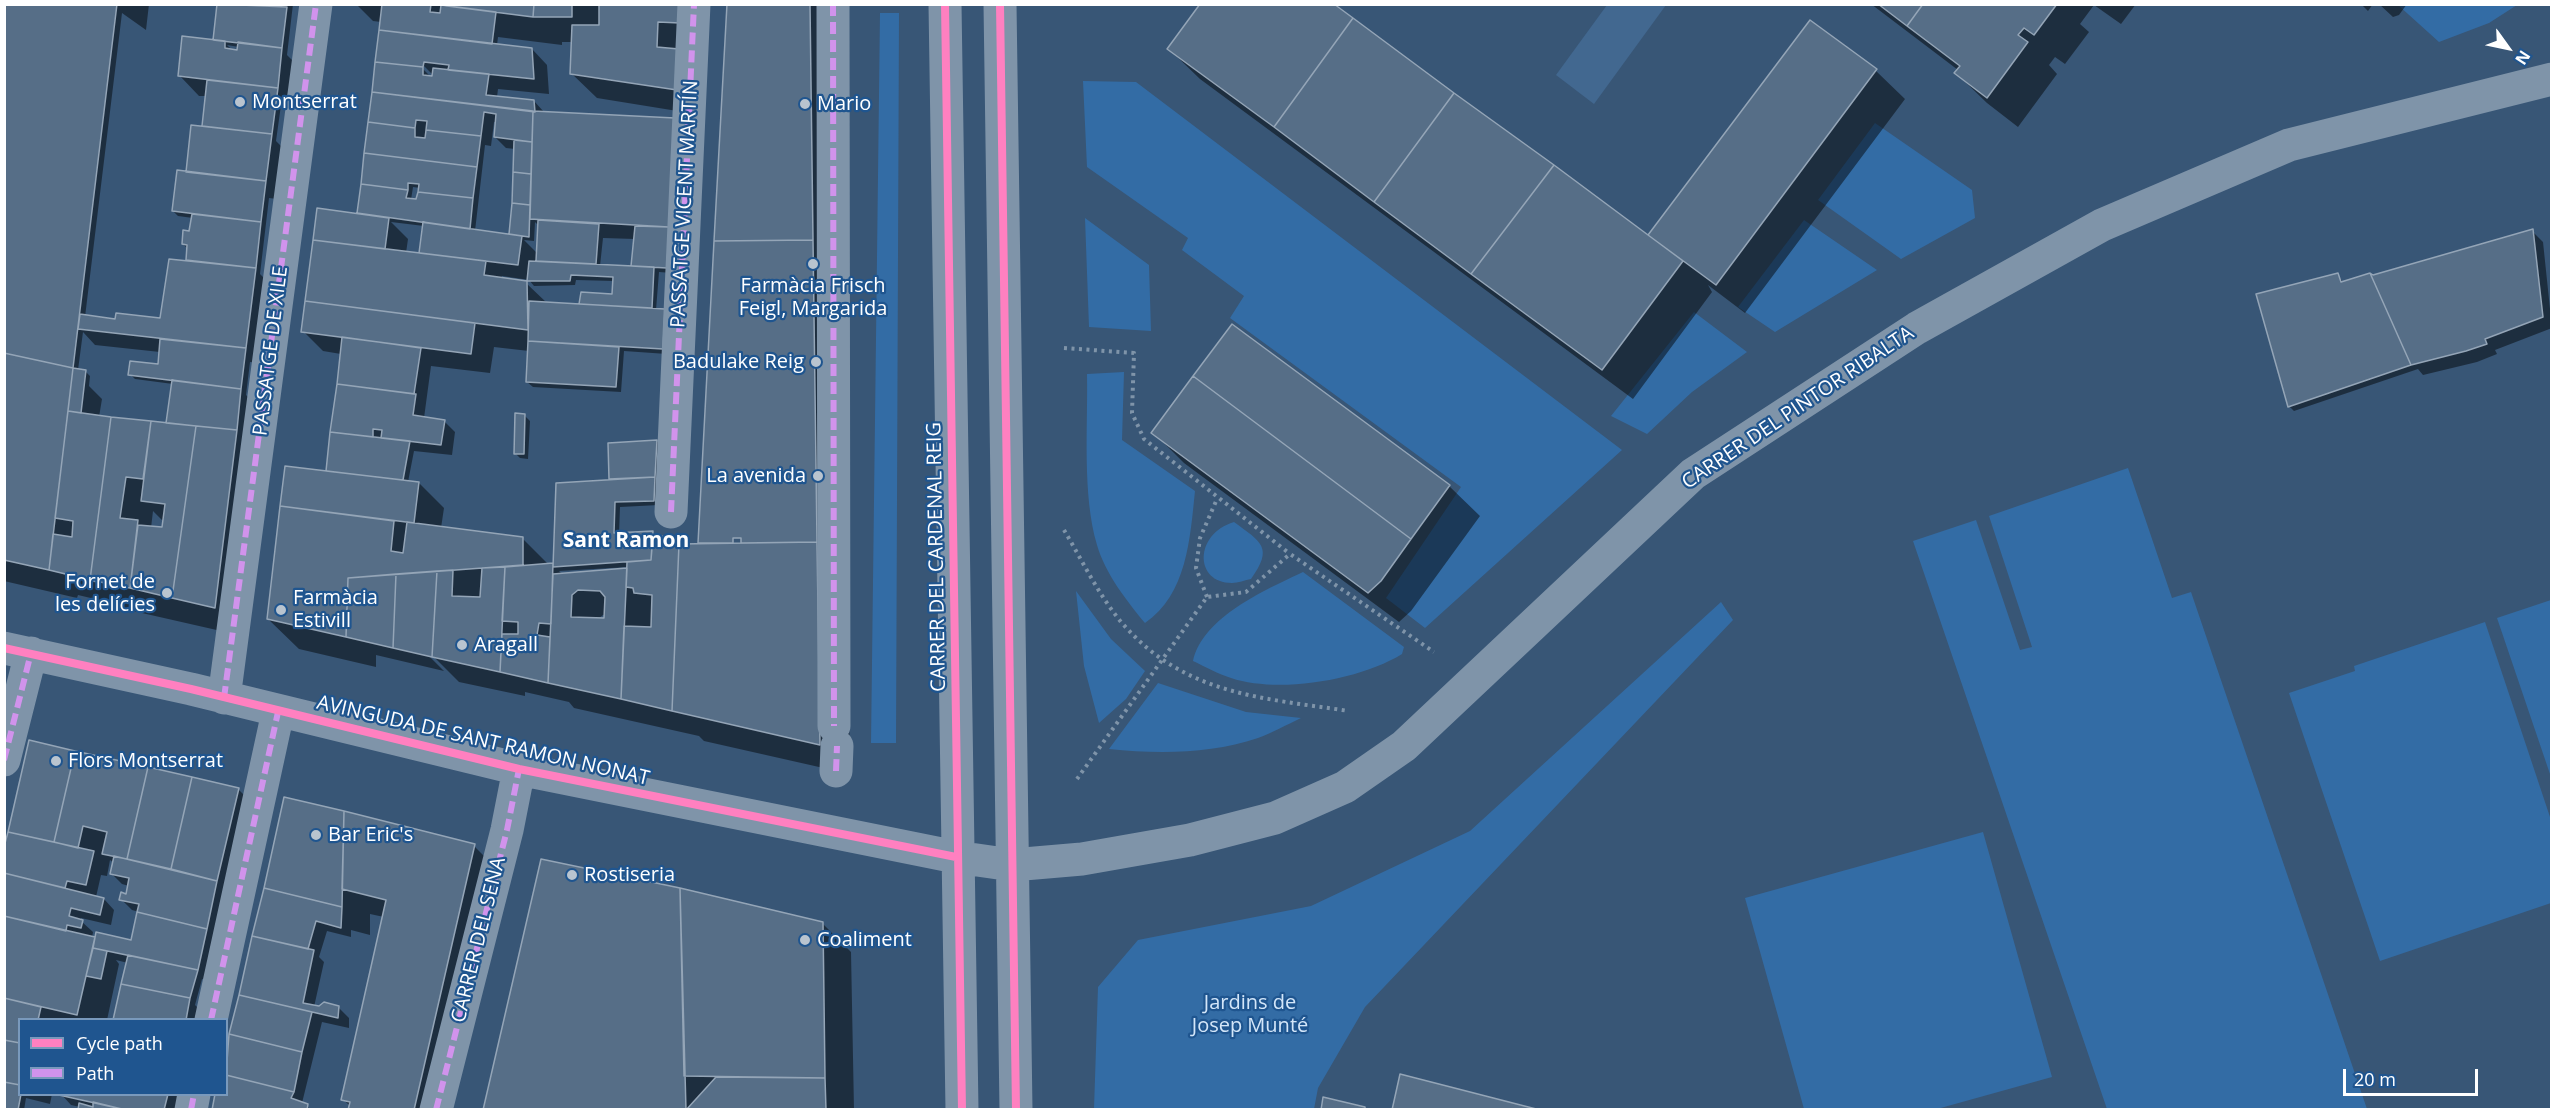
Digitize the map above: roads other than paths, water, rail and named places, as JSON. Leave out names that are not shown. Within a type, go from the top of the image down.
[{"type":"street","name":"PASSATGE DE XILE","points":[[224,698],[316,4]]},
{"type":"street","name":"PASSATGE VICENT MARTÍN","points":[[671,512],[694,4]]},
{"type":"street","points":[[833,4],[836,748]]},
{"type":"street","name":"CARRER DEL CARDENAL REIG","points":[[945,4],[958,756],[956,857],[962,1110]]},
{"type":"street","points":[[1000,4],[1016,1110]]},
{"type":"street","name":"CARRER DEL PINTOR RIBALTA","points":[[1012,865],[1082,859],[1190,840],[1275,818],[1345,787],[1404,746],[1693,474],[1917,328],[2102,225],[2289,145],[2552,79]]},
{"type":"street","name":"AVINGUDA DE SANT RAMON NONAT","points":[[18,650],[519,769],[956,857],[1012,865]]},
{"type":"street","points":[[4,760],[18,650]]},
{"type":"street","points":[[211,1018],[278,712]]},
{"type":"street","name":"CARRER DEL SENA","points":[[436,1110],[507,830],[519,769]]},
{"type":"place","name":"Montserrat","points":[[240,102]]},
{"type":"place","name":"Mario","points":[[805,104]]},
{"type":"place","name":"Farmàcia Frisch Feigl, Margarida","points":[[813,264]]},
{"type":"place","name":"Badulake Reig","points":[[816,362]]},
{"type":"place","name":"La avenida","points":[[818,476]]},
{"type":"place","name":"Fornet de les delícies","points":[[167,593]]},
{"type":"place","name":"Farmàcia Estivill","points":[[281,610]]},
{"type":"place","name":"Aragall","points":[[462,645]]},
{"type":"place","name":"Flors Montserrat","points":[[56,761]]},
{"type":"place","name":"Bar Eric's","points":[[316,835]]},
{"type":"place","name":"Rostiseria","points":[[572,875]]},
{"type":"place","name":"Coaliment","points":[[805,940]]},
{"type":"district","name":"Sant Ramon","points":[[626,541]]},
{"type":"park label","name":"Jardins de Josep Munté","points":[[1250,1014]]}]
